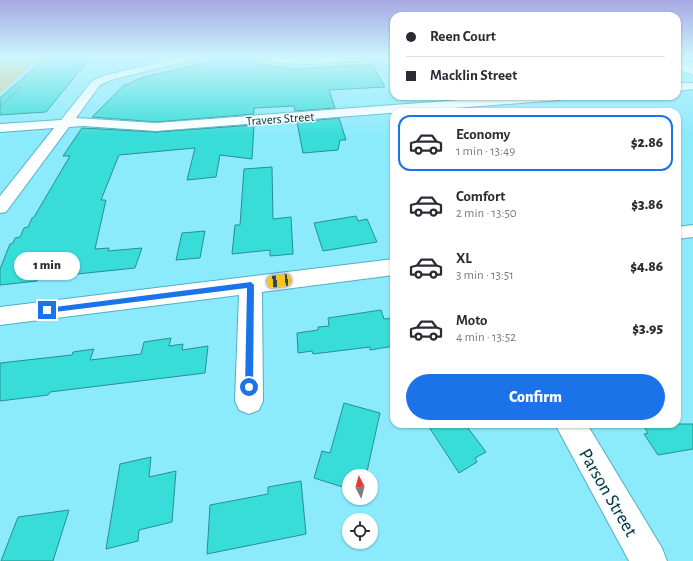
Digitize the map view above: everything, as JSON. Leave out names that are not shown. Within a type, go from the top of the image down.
[{"type":"street","points":[[0,208],[96,83]]},
{"type":"street","points":[[681,87],[693,86]]},
{"type":"street","name":"Travers Street","points":[[447,108],[522,100]]},
{"type":"street","name":"Travers Street","points":[[0,128],[83,122],[156,127],[390,114]]},
{"type":"street","points":[[681,232],[693,231]]},
{"type":"street","points":[[0,316],[390,268]]},
{"type":"street","points":[[249,401],[251,285]]},
{"type":"street","name":"Parson Street","points":[[572,428],[649,561]]},
{"type":"path","points":[[0,108],[21,87]]},
{"type":"shaded area","points":[[0,83],[11,83],[0,93]]},
{"type":"building","points":[[17,83],[70,83],[46,112],[0,115],[0,98]]},
{"type":"building","points":[[130,83],[383,83],[385,87],[329,90],[335,108],[295,111],[294,106],[254,108],[254,114],[156,122],[92,117],[123,86]]},
{"type":"building","points":[[339,118],[346,140],[340,140],[338,150],[303,153],[297,122]]},
{"type":"building","points":[[254,125],[252,159],[220,155],[216,177],[187,180],[195,148],[119,155],[101,200],[106,200],[95,249],[109,248],[108,251],[142,248],[135,268],[39,278],[37,281],[0,285],[0,269],[10,244],[13,243],[15,238],[20,237],[24,228],[28,227],[70,156],[63,156],[82,128],[156,132]]},
{"type":"building","points":[[272,167],[273,219],[291,217],[293,254],[270,256],[270,250],[232,254],[235,225],[240,225],[244,169]]},
{"type":"building","points":[[356,216],[358,221],[367,219],[377,242],[323,251],[314,223]]},
{"type":"building","points":[[205,231],[200,258],[176,260],[182,233]]},
{"type":"building","points":[[381,310],[384,319],[390,318],[390,347],[370,350],[370,347],[313,354],[312,351],[298,353],[297,333],[318,330],[318,327],[329,326],[328,318]]},
{"type":"building","points":[[171,338],[169,346],[183,344],[182,350],[208,346],[205,373],[50,392],[48,395],[0,401],[0,363],[72,355],[73,352],[94,349],[90,360],[141,354],[144,342]]},
{"type":"building","points":[[344,403],[380,413],[368,469],[342,469],[342,487],[314,478],[322,451],[330,453]]},
{"type":"building","points":[[681,424],[693,424],[693,449],[658,455],[644,434],[648,433],[645,428],[681,428]]},
{"type":"building","points":[[430,428],[468,428],[486,452],[475,458],[477,462],[459,473]]},
{"type":"building","points":[[151,457],[149,477],[176,471],[172,522],[139,530],[138,541],[106,549],[120,464]]},
{"type":"building","points":[[301,481],[306,534],[207,554],[210,505],[268,494],[268,487]]},
{"type":"building","points":[[69,510],[53,561],[1,561],[18,517]]},
{"type":"route","points":[[47,310],[251,285],[249,387]]}]
